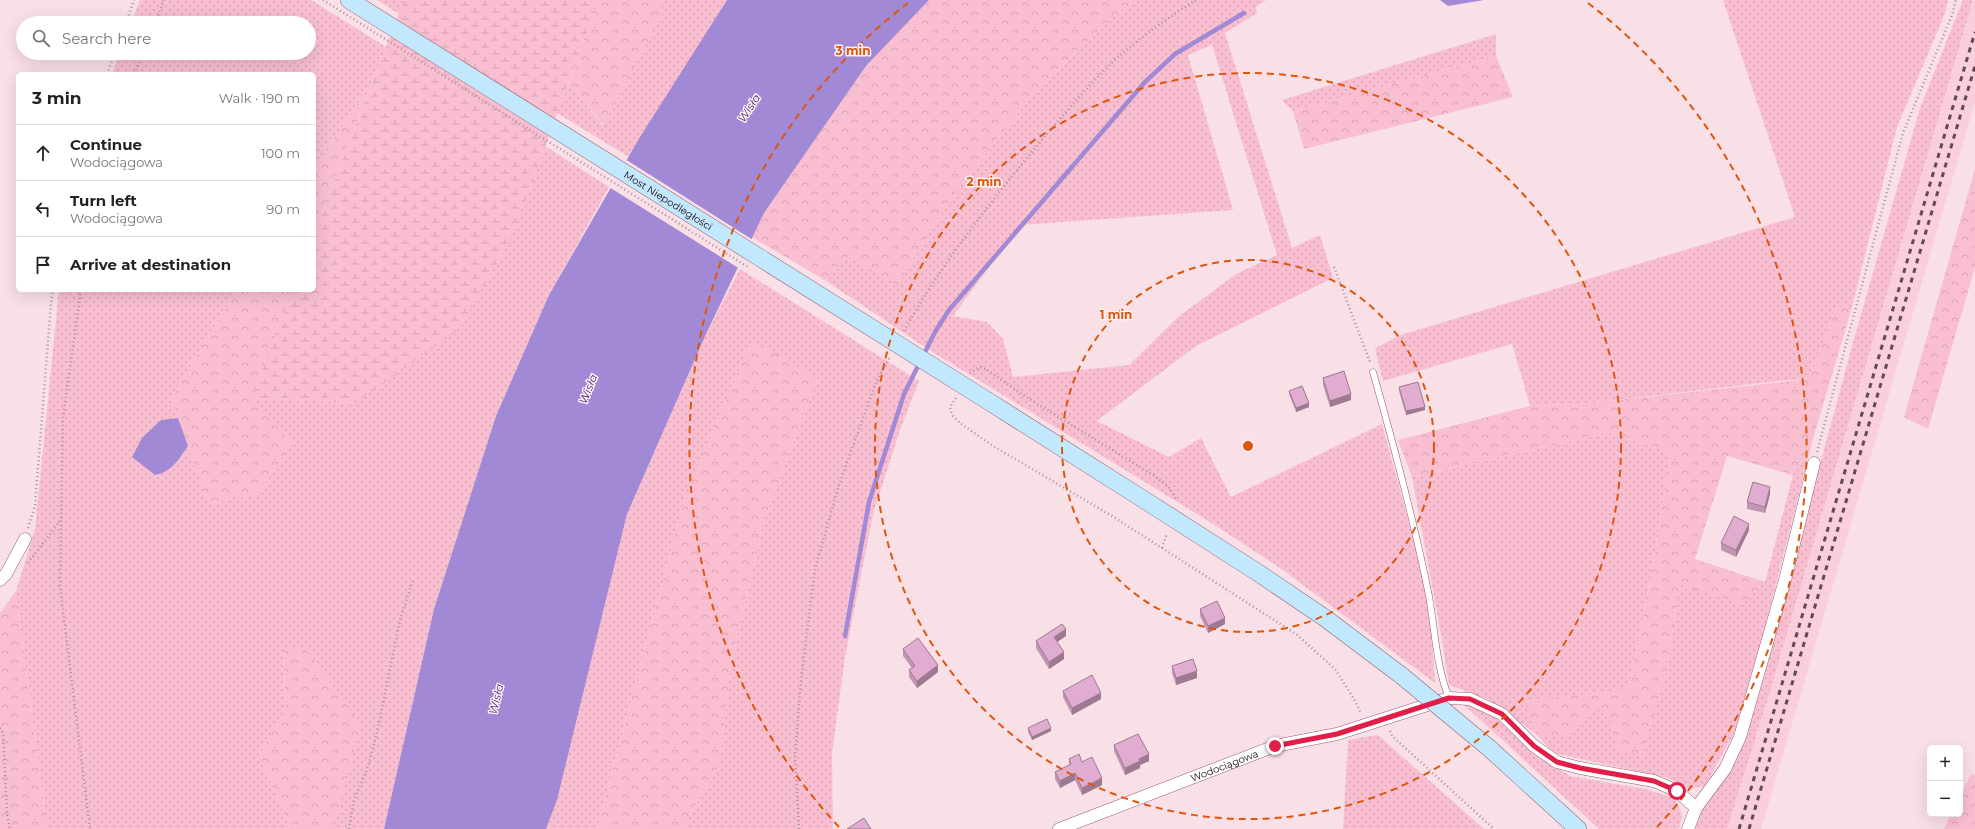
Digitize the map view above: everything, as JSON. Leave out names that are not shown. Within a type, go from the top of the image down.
[{"type":"main road","name":"Most Niepodległości","points":[[349,0],[988,401],[1260,574],[1325,618],[1402,676],[1489,748],[1578,829]]},
{"type":"street","points":[[1688,829],[1696,808],[1725,769],[1740,737],[1785,580],[1814,463]]},
{"type":"street","points":[[0,580],[6,574],[25,539]]},
{"type":"street","name":"Wodociągowa","points":[[1059,829],[1275,746],[1337,734],[1449,698],[1470,699],[1502,714],[1534,746],[1557,762],[1580,768],[1654,781],[1677,791],[1696,808]]},
{"type":"lane","points":[[1374,372],[1401,470],[1429,597],[1442,680],[1449,698]]},
{"type":"path","points":[[128,16],[134,0]]},
{"type":"path","points":[[158,16],[164,0]]},
{"type":"path","points":[[323,0],[752,270]]},
{"type":"path","points":[[1814,463],[1903,133],[1952,15],[1956,0]]},
{"type":"path","points":[[109,72],[113,60]]},
{"type":"path","points":[[136,72],[140,60]]},
{"type":"path","points":[[1334,268],[1374,372]]},
{"type":"path","points":[[25,539],[35,506],[53,292]]},
{"type":"path","points":[[82,292],[63,417],[60,586],[90,829]]},
{"type":"path","points":[[886,354],[893,358]]},
{"type":"path","points":[[951,394],[963,402]]},
{"type":"path","points":[[349,829],[354,800],[368,767],[378,728],[400,620],[413,580]]},
{"type":"path","points":[[1384,719],[1392,736],[1494,829]]},
{"type":"path","points":[[0,728],[3,733],[7,814],[10,829]]},
{"type":"shaded area","points":[[1973,0],[1975,0],[1975,102],[1761,829],[1727,829],[1768,698]]},
{"type":"green space","points":[[140,0],[311,0],[386,47],[373,80],[316,165],[316,72],[113,72],[117,60],[316,60],[316,16],[134,16]]},
{"type":"green space","points":[[377,0],[404,0],[399,14]]},
{"type":"green space","points":[[404,0],[599,0],[530,190],[507,246],[459,329],[356,403],[251,398],[291,292],[316,292],[316,229]]},
{"type":"green space","points":[[599,0],[661,0],[663,12],[604,126],[568,82]]},
{"type":"green space","points":[[661,0],[727,0],[629,157],[557,113],[568,82],[603,126],[662,12]]},
{"type":"green space","points":[[929,0],[1139,0],[1116,14],[1033,94],[949,201],[898,285],[848,257],[826,281],[752,237],[764,213],[866,66]]},
{"type":"green space","points":[[1139,0],[1266,0],[1256,7],[1257,13],[1225,33],[1292,248],[1320,235],[1333,278],[1196,346],[1097,421],[1169,457],[1201,438],[1231,497],[1382,424],[1429,597],[1435,683],[1280,568],[1210,522],[931,351],[826,281],[848,257],[898,284],[949,201],[1033,94],[1116,14]],"holes":[[[1212,45],[1277,255],[1236,274],[1178,317],[1129,365],[1013,377],[1003,339],[987,322],[953,316],[1020,225],[1233,210],[1188,55]]]},
{"type":"green space","points":[[1723,0],[1948,0],[1944,16],[1897,127],[1852,307],[1837,306],[1809,379],[1778,381],[1592,403],[1530,406],[1512,344],[1383,381],[1375,348],[1401,335],[1795,217]]},
{"type":"green space","points":[[1963,0],[1973,0],[1768,698],[1727,829],[1696,829],[1699,815],[1745,741],[1854,339],[1920,108]]},
{"type":"green space","points":[[1496,34],[1496,56],[1293,111],[1282,100]]},
{"type":"green space","points":[[1496,56],[1513,97],[1304,149],[1293,111]]},
{"type":"green space","points":[[373,80],[316,229],[316,165]]},
{"type":"green space","points":[[545,146],[609,187],[549,295],[496,416],[434,609],[384,829],[334,829],[283,650],[286,709],[259,755],[290,829],[47,829],[16,591],[35,529],[59,292],[235,292],[171,399],[178,418],[161,420],[179,460],[188,446],[208,504],[259,494],[251,398],[356,403],[530,190]]},
{"type":"green space","points":[[1975,169],[1975,267],[1928,429],[1904,417]]},
{"type":"green space","points":[[740,269],[919,381],[900,430],[873,514],[845,657],[832,753],[833,829],[682,829],[719,765],[731,665],[764,520],[818,378],[686,493],[597,829],[546,829],[557,800],[627,514],[706,334]]},
{"type":"green space","points":[[235,292],[291,292],[251,398],[292,443],[259,494],[208,504],[171,399]]},
{"type":"green space","points":[[1837,306],[1852,307],[1812,442],[1793,475],[1727,456],[1695,559],[1765,582],[1743,604],[1679,585],[1667,672],[1642,755],[1619,752],[1610,720],[1596,707],[1564,738],[1536,734],[1524,701],[1628,689],[1651,577],[1670,452],[1607,433],[1412,477],[1398,440],[1530,406],[1592,403],[1809,379]]},
{"type":"green space","points":[[752,340],[818,378],[764,520],[731,665],[719,765],[682,829],[597,829],[686,493]]},
{"type":"green space","points":[[1607,433],[1670,452],[1651,577],[1628,690],[1524,701],[1596,707],[1610,720],[1619,752],[1667,672],[1679,584],[1743,604],[1765,582],[1793,475],[1812,442],[1750,687],[1739,724],[1705,786],[1690,789],[1668,778],[1553,753],[1536,734],[1488,699],[1449,685],[1412,477]]},
{"type":"green space","points":[[16,591],[47,829],[0,829],[0,613]]},
{"type":"green space","points":[[305,647],[361,725],[334,829],[290,829],[259,755],[286,709],[283,650]]},
{"type":"green space","points":[[1462,703],[1494,716],[1530,750],[1570,776],[1645,789],[1676,798],[1682,816],[1679,829],[1599,829]]},
{"type":"green space","points":[[1378,735],[1484,829],[1343,829],[1348,740]]},
{"type":"green space","points":[[1971,774],[1975,775],[1975,829],[1944,829],[1950,817],[1963,817],[1963,791]]},
{"type":"water","name":"Wisła","points":[[727,0],[929,0],[866,66],[764,213],[706,334],[627,514],[557,800],[546,829],[384,829],[434,609],[496,416],[549,295],[640,137]]},
{"type":"water","points":[[1440,0],[1484,0],[1448,6]]},
{"type":"water","points":[[178,418],[188,446],[171,468],[155,475],[132,457],[142,438],[161,420]]},
{"type":"pier","points":[[625,159],[753,240],[740,269],[609,187]]},
{"type":"building","points":[[1344,371],[1351,394],[1330,401],[1323,378]]},
{"type":"building","points":[[1418,382],[1425,407],[1406,411],[1399,387]]},
{"type":"building","points":[[1302,386],[1309,403],[1296,408],[1289,391]]},
{"type":"building","points":[[1753,482],[1770,487],[1765,507],[1747,502]]},
{"type":"building","points":[[1734,516],[1749,524],[1736,550],[1721,543]]},
{"type":"building","points":[[1217,601],[1225,618],[1208,626],[1200,609]]},
{"type":"building","points":[[1062,624],[1066,629],[1054,637],[1064,652],[1049,662],[1036,641]]},
{"type":"building","points":[[918,638],[938,665],[917,681],[909,670],[915,666],[903,649]]},
{"type":"building","points":[[1193,659],[1197,671],[1176,678],[1172,666]]},
{"type":"building","points":[[1092,675],[1101,693],[1072,708],[1063,691]]},
{"type":"building","points":[[1047,719],[1051,728],[1032,737],[1028,728]]},
{"type":"building","points":[[1138,734],[1149,754],[1139,759],[1140,761],[1125,768],[1114,745]]},
{"type":"building","points":[[1079,754],[1082,762],[1092,757],[1102,778],[1082,788],[1075,773],[1060,781],[1055,772],[1071,764],[1069,759]]},
{"type":"building","points":[[864,818],[871,829],[847,829]]},
{"type":"waterway","points":[[923,356],[935,332],[949,310],[1145,82],[1175,54],[1244,13]]},
{"type":"waterway","points":[[845,636],[869,502],[904,394],[920,362]]},
{"type":"railway","points":[[1739,829],[1975,32]]},
{"type":"railway","points":[[1749,829],[1975,66]]},
{"type":"route","points":[[1275,746],[1337,734],[1449,698],[1470,699],[1502,714],[1534,746],[1557,762],[1580,768],[1654,781],[1677,791]]}]
